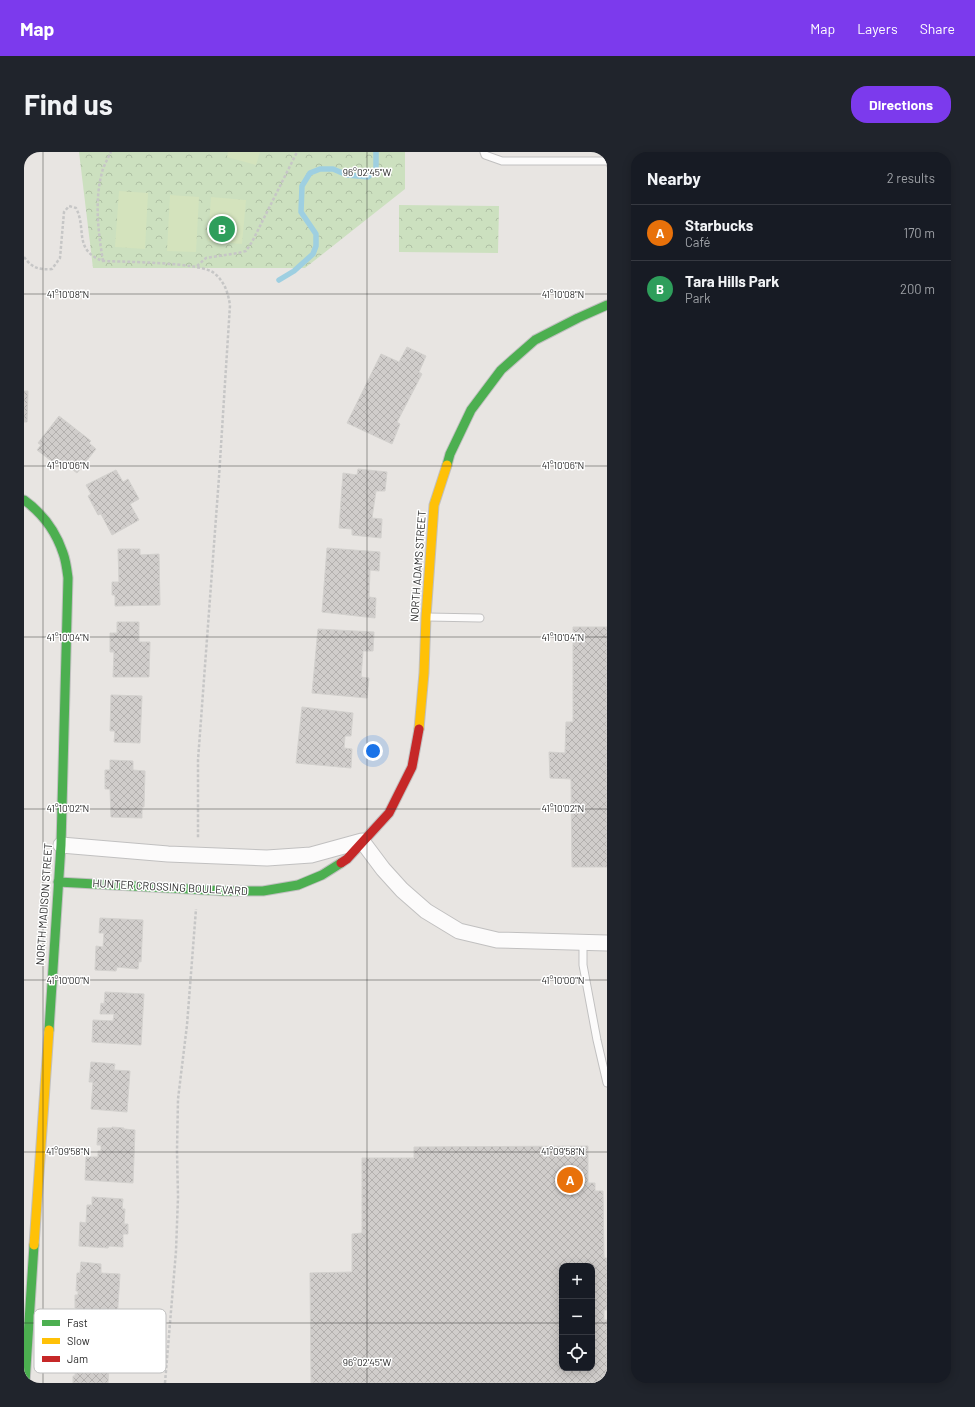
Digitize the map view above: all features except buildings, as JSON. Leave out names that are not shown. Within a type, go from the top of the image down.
[{"type":"street","name":"NORTH ADAMS STREET","points":[[362,841],[389,813],[412,767],[419,732],[422,703],[426,617],[434,505],[450,454],[471,410],[502,370],[535,340],[607,305]]},
{"type":"street","name":"NORTH MADISON STREET","points":[[24,500],[36,509],[54,532],[64,554],[68,578],[61,845],[27,1281],[25,1383]]},
{"type":"street","points":[[61,845],[198,855],[267,858],[311,855],[362,841],[383,869],[402,890],[426,910],[459,931],[497,940],[607,943]]},
{"type":"street","name":"HUNTER CROSSING BOULEVARD","points":[[58,882],[197,890],[263,891],[298,885],[322,875],[347,859],[362,841]]},
{"type":"lane","points":[[484,152],[485,155],[502,161],[607,162]]},
{"type":"lane","points":[[426,617],[480,618]]},
{"type":"lane","points":[[583,942],[583,965],[597,1040],[607,1083]]},
{"type":"path","points":[[103,261],[98,206],[103,169],[111,152]]},
{"type":"path","points":[[196,266],[206,258],[238,253],[246,250],[252,242],[297,152]]},
{"type":"path","points":[[24,257],[29,264],[36,268],[52,269],[60,258],[64,212],[69,206],[76,208],[80,214],[83,242],[93,257],[103,261],[196,266],[213,272],[222,280],[228,292],[230,306],[198,760],[198,855]]},
{"type":"path","points":[[166,1370],[176,1243],[178,1197],[178,1100],[187,1025],[197,890]]},
{"type":"path","points":[[165,1383],[166,1373]]},
{"type":"green space","points":[[79,152],[405,152],[405,189],[305,268],[93,268]]},
{"type":"green space","points":[[228,152],[260,152],[256,165],[227,157]]},
{"type":"green space","points":[[119,191],[148,193],[145,249],[115,247]]},
{"type":"green space","points":[[170,195],[199,197],[196,252],[167,251]]},
{"type":"green space","points":[[211,197],[246,200],[242,244],[208,241]]},
{"type":"green space","points":[[399,205],[499,206],[498,253],[399,252]]},
{"type":"waterway","points":[[279,280],[294,271],[313,254],[316,246],[316,234],[301,212],[302,186],[310,173],[320,169],[333,169],[347,175],[368,177],[376,169],[376,152]]},
{"type":"traffic: fast","points":[[447,465],[450,454],[471,410],[501,370],[535,340],[607,305]]},
{"type":"traffic: fast","points":[[24,500],[37,511],[52,530],[64,556],[68,578],[61,845],[49,1030]]},
{"type":"traffic: fast","points":[[58,882],[225,891],[263,891],[298,885],[322,875],[341,863]]},
{"type":"traffic: fast","points":[[25,1383],[34,1245]]},
{"type":"traffic: slow","points":[[419,729],[424,673],[426,617],[434,505],[447,465]]},
{"type":"traffic: slow","points":[[34,1245],[49,1030]]},
{"type":"traffic: jam","points":[[341,863],[347,859],[389,813],[412,767],[419,729]]},
{"type":"place","name":"Tara Hills Park","points":[[222,229]]},
{"type":"place","name":"Starbucks","points":[[570,1180]]}]
